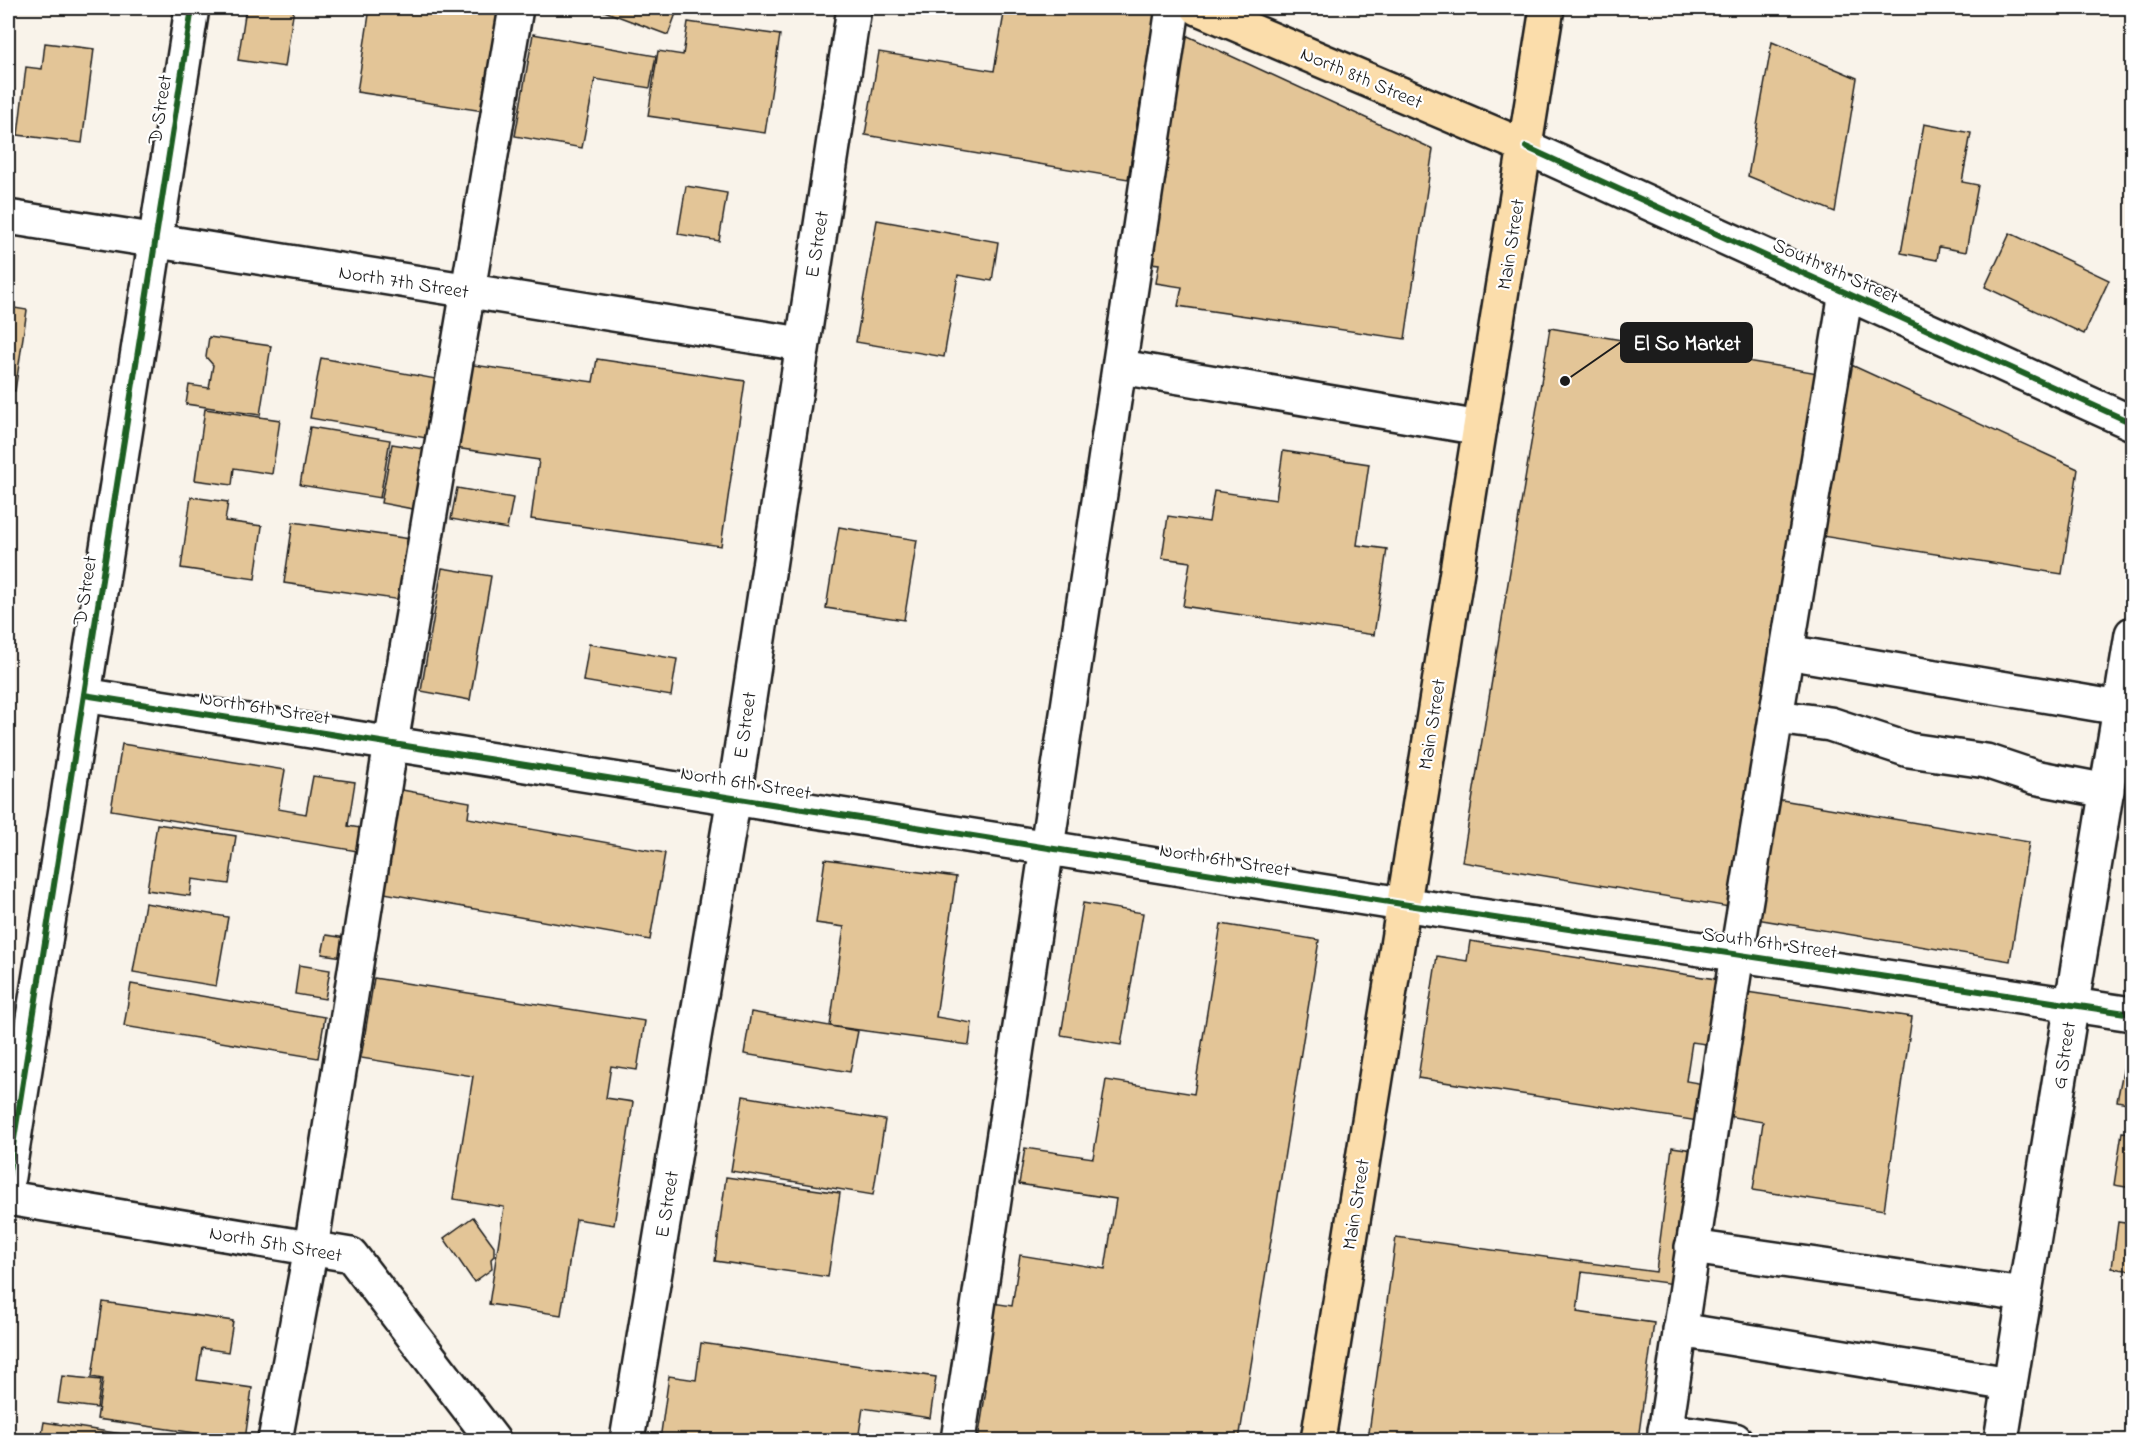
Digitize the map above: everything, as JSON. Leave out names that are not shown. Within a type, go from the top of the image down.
[{"type":"main road","name":"North 8th Street","points":[[1198,8],[1526,147]]},
{"type":"main road","name":"Main Street","points":[[1318,1440],[1547,8]]},
{"type":"street","name":"D Street","points":[[8,1177],[192,8]]},
{"type":"street","points":[[275,1440],[311,1248],[391,743],[516,8]]},
{"type":"street","name":"E Street","points":[[627,1440],[734,797],[801,344],[854,8]]},
{"type":"street","points":[[957,1440],[1049,848],[1173,8]]},
{"type":"street","name":"South 8th Street","points":[[1526,147],[2133,423]]},
{"type":"street","name":"North 7th Street","points":[[8,217],[801,344]]},
{"type":"street","points":[[1734,1440],[1665,1435],[1737,954],[1846,292]]},
{"type":"street","points":[[1121,367],[1480,428]]},
{"type":"street","name":"G Street","points":[[2001,1440],[2133,634]]},
{"type":"street","points":[[1787,652],[2120,708]]},
{"type":"street","name":"North 6th Street","points":[[84,695],[1402,904]]},
{"type":"street","points":[[1776,717],[1830,724],[1909,750],[1986,761],[2034,777],[2107,791]]},
{"type":"street","name":"South 6th Street","points":[[1402,904],[2133,1014]]},
{"type":"street","name":"North 5th Street","points":[[8,1197],[351,1255],[493,1440]]},
{"type":"street","points":[[1692,1247],[2024,1294]]},
{"type":"street","points":[[1680,1330],[2010,1384]]},
{"type":"building","points":[[246,8],[294,8],[285,67],[238,60]]},
{"type":"building","points":[[370,8],[505,8],[490,112],[357,92]]},
{"type":"building","points":[[605,8],[678,8],[668,35],[604,11]]},
{"type":"building","points":[[1005,8],[1156,8],[1128,179],[865,135],[879,52],[994,71]]},
{"type":"building","points":[[688,22],[780,35],[765,133],[648,116],[658,51],[683,55]]},
{"type":"building","points":[[1179,32],[1433,149],[1405,339],[1178,306],[1182,287],[1156,283],[1159,264],[1142,262]]},
{"type":"building","points":[[8,33],[13,33],[8,73]]},
{"type":"building","points":[[533,34],[656,56],[650,88],[595,79],[582,148],[515,136]]},
{"type":"building","points":[[1772,42],[1857,78],[1835,212],[1748,176]]},
{"type":"building","points":[[45,43],[94,49],[82,143],[18,135],[26,67],[42,69]]},
{"type":"building","points":[[1924,124],[1971,133],[1962,182],[1978,185],[1966,252],[1939,247],[1937,260],[1901,253]]},
{"type":"building","points":[[686,186],[727,193],[719,241],[678,234]]},
{"type":"building","points":[[877,220],[998,242],[992,281],[958,275],[944,357],[856,342]]},
{"type":"building","points":[[2010,233],[2109,280],[2084,334],[1985,287]]},
{"type":"building","points":[[8,307],[27,310],[15,391],[8,390]]},
{"type":"building","points":[[1550,328],[1818,373],[1729,907],[1462,862]]},
{"type":"building","points":[[209,337],[271,346],[260,415],[186,404],[189,385],[209,388],[213,365],[206,357]]},
{"type":"building","points":[[321,358],[436,379],[426,438],[310,418]]},
{"type":"building","points":[[597,359],[745,381],[721,546],[531,519],[539,460],[455,448],[467,364],[593,382]]},
{"type":"building","points":[[1847,363],[2078,469],[2062,574],[1809,534]]},
{"type":"building","points":[[205,409],[280,420],[272,474],[234,468],[232,485],[195,480]]},
{"type":"building","points":[[310,427],[390,440],[380,498],[300,485]]},
{"type":"building","points":[[392,444],[424,449],[413,509],[381,503]]},
{"type":"building","points":[[1283,451],[1369,464],[1357,545],[1387,549],[1374,635],[1183,606],[1190,562],[1162,558],[1168,516],[1209,522],[1214,491],[1276,500]]},
{"type":"building","points":[[457,488],[513,498],[507,529],[451,519]]},
{"type":"building","points":[[191,497],[228,502],[225,521],[262,526],[255,579],[181,568]]},
{"type":"building","points":[[293,522],[410,539],[401,600],[284,583]]},
{"type":"building","points":[[839,527],[917,540],[904,620],[826,608]]},
{"type":"building","points":[[442,568],[491,576],[470,700],[421,691]]},
{"type":"building","points":[[589,644],[677,659],[671,696],[583,681]]},
{"type":"building","points":[[122,744],[285,770],[278,809],[306,814],[313,776],[355,782],[348,826],[361,828],[357,851],[111,810]]},
{"type":"building","points":[[402,790],[470,802],[468,818],[665,853],[650,940],[384,893]]},
{"type":"building","points":[[1776,799],[2029,842],[2010,961],[1756,919]]},
{"type":"building","points":[[157,824],[236,836],[229,884],[192,879],[190,896],[147,890]]},
{"type":"building","points":[[825,859],[956,877],[936,1017],[972,1023],[969,1045],[830,1026],[844,927],[816,923]]},
{"type":"building","points":[[145,903],[228,917],[216,986],[133,972]]},
{"type":"building","points":[[1083,903],[1143,913],[1121,1045],[1061,1035]]},
{"type":"building","points":[[1221,924],[1319,940],[1239,1440],[978,1440],[986,1390],[972,1388],[986,1302],[1012,1306],[1020,1255],[1105,1269],[1116,1199],[1019,1184],[1025,1148],[1093,1158],[1106,1080],[1194,1094]]},
{"type":"building","points":[[326,935],[346,938],[343,957],[322,954]]},
{"type":"building","points":[[1470,941],[1722,980],[1712,1045],[1692,1042],[1686,1081],[1704,1084],[1698,1121],[1418,1078],[1437,956],[1467,961]]},
{"type":"building","points":[[299,965],[330,970],[325,999],[295,994]]},
{"type":"building","points":[[374,978],[645,1021],[637,1070],[611,1066],[606,1098],[633,1102],[614,1225],[576,1219],[561,1315],[489,1304],[504,1207],[453,1199],[473,1076],[361,1058]]},
{"type":"building","points":[[131,984],[325,1017],[318,1058],[124,1026]]},
{"type":"building","points":[[1740,991],[1912,1017],[1884,1210],[1753,1190],[1763,1122],[1721,1115]]},
{"type":"building","points":[[751,1012],[858,1031],[850,1072],[744,1054]]},
{"type":"building","points":[[2124,1066],[2132,1068],[2132,1104],[2117,1101]]},
{"type":"building","points":[[743,1096],[885,1120],[873,1195],[731,1171]]},
{"type":"building","points":[[2122,1132],[2132,1133],[2132,1188],[2114,1185]]},
{"type":"building","points":[[1672,1147],[1693,1150],[1675,1284],[1582,1272],[1577,1312],[1654,1323],[1638,1440],[1591,1440],[1540,1434],[1540,1440],[1368,1440],[1396,1237],[1656,1272]]},
{"type":"building","points":[[726,1177],[840,1193],[828,1277],[715,1261]]},
{"type":"building","points":[[473,1217],[494,1246],[494,1256],[491,1259],[492,1269],[474,1282],[444,1238]]},
{"type":"building","points":[[2118,1222],[2132,1224],[2132,1271],[2112,1268]]},
{"type":"building","points":[[103,1302],[233,1321],[228,1352],[202,1348],[197,1380],[252,1388],[245,1440],[97,1419],[103,1379],[92,1377]]},
{"type":"building","points":[[701,1343],[936,1377],[930,1418],[863,1408],[858,1440],[660,1440],[669,1376],[696,1380]]},
{"type":"building","points":[[62,1376],[101,1380],[97,1408],[58,1403]]},
{"type":"building","points":[[44,1422],[161,1440],[41,1440]]},
{"type":"cycle path","points":[[8,1177],[192,8]]},
{"type":"cycle path","points":[[1526,147],[2132,423]]},
{"type":"cycle path","points":[[84,695],[1402,904],[2132,1014]]},
{"type":"place","name":"El So Market","points":[[1565,381]]}]
